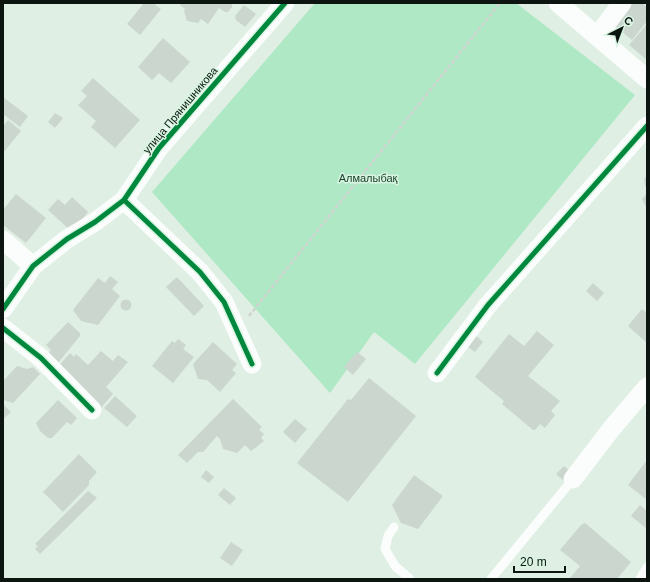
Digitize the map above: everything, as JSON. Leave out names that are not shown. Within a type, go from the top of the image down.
[{"type":"street","name":"улица Прянишникова","points":[[3,308],[33,266],[67,239],[95,222],[124,200],[159,148],[285,3]]},
{"type":"street","points":[[558,3],[647,79]]},
{"type":"street","points":[[597,36],[622,3]]},
{"type":"street","points":[[437,373],[488,305],[647,126]]},
{"type":"street","points":[[124,200],[200,272],[224,302],[252,364]]},
{"type":"street","points":[[3,240],[33,266]]},
{"type":"street","points":[[3,328],[41,358],[92,410]]},
{"type":"street","points":[[574,479],[612,428],[647,387]]},
{"type":"lane","points":[[491,579],[574,479]]},
{"type":"lane","points":[[394,527],[388,536],[385,549],[395,566],[410,579]]},
{"type":"lane","points":[[640,579],[647,567]]},
{"type":"path","points":[[238,331],[500,3]]},
{"type":"green space","name":"Алмалыбақ","points":[[315,3],[516,3],[635,95],[415,364],[374,332],[330,393],[152,192]]},
{"type":"building","points":[[144,3],[153,3],[161,9],[140,35],[127,24]]},
{"type":"building","points":[[182,3],[232,3],[232,7],[228,12],[225,12],[219,8],[208,24],[201,19],[198,23],[187,21],[184,11],[185,9],[180,5]]},
{"type":"building","points":[[632,3],[642,3],[647,7],[647,21],[632,40],[614,25]]},
{"type":"building","points":[[244,5],[256,14],[245,27],[236,20],[235,16]]},
{"type":"building","points":[[647,24],[647,60],[629,45]]},
{"type":"building","points":[[163,38],[190,62],[171,83],[159,73],[152,80],[138,67]]},
{"type":"building","points":[[93,78],[140,120],[115,148],[91,127],[96,121],[78,105],[87,96],[81,91]]},
{"type":"building","points":[[3,97],[28,116],[20,127],[3,114]]},
{"type":"building","points":[[55,113],[63,118],[55,128],[48,122]]},
{"type":"building","points":[[8,120],[21,131],[3,153],[3,126]]},
{"type":"building","points":[[647,175],[647,188],[645,186],[644,179]]},
{"type":"building","points":[[647,193],[647,209],[642,199]]},
{"type":"building","points":[[16,194],[46,218],[26,243],[3,225],[3,210]]},
{"type":"building","points":[[72,197],[88,212],[72,232],[48,210],[58,199],[65,205]]},
{"type":"building","points":[[110,276],[118,282],[112,289],[120,296],[98,325],[81,321],[73,310],[98,278],[105,283]]},
{"type":"building","points":[[177,277],[204,306],[194,316],[166,287]]},
{"type":"building","points":[[593,283],[604,293],[597,301],[586,291]]},
{"type":"building","points":[[124,300],[128,300],[130,301],[130,309],[124,310],[121,307],[121,303]]},
{"type":"building","points":[[642,309],[647,313],[647,343],[628,326]]},
{"type":"building","points":[[68,322],[80,333],[80,336],[57,364],[47,355],[51,350],[46,345]]},
{"type":"building","points":[[537,331],[554,345],[528,376],[560,401],[551,411],[555,415],[545,428],[540,424],[535,430],[533,430],[502,404],[504,401],[475,377],[509,334],[524,346]]},
{"type":"building","points":[[474,334],[483,342],[475,352],[465,345]]},
{"type":"building","points":[[178,339],[186,345],[183,349],[194,357],[173,383],[152,366],[172,341],[175,343]]},
{"type":"building","points":[[213,342],[237,364],[232,370],[236,373],[220,392],[207,380],[198,379],[193,364]]},
{"type":"building","points":[[101,351],[113,361],[118,355],[128,362],[106,387],[113,394],[99,410],[56,369],[70,353],[74,357],[76,354],[88,365]]},
{"type":"building","points":[[357,352],[366,359],[353,375],[344,367]]},
{"type":"building","points":[[17,366],[27,369],[33,367],[40,374],[13,403],[3,400],[3,381]]},
{"type":"building","points":[[369,378],[416,416],[348,502],[297,463],[348,399],[351,400]]},
{"type":"building","points":[[115,396],[137,416],[127,427],[104,408]]},
{"type":"building","points":[[233,399],[262,427],[259,430],[264,434],[261,438],[264,441],[251,451],[245,445],[237,453],[223,449],[220,439],[217,436],[203,452],[198,452],[187,463],[178,455]]},
{"type":"building","points":[[58,400],[77,418],[71,425],[67,422],[52,438],[48,438],[40,431],[36,423]]},
{"type":"building","points":[[3,404],[11,412],[3,419]]},
{"type":"building","points":[[295,419],[307,429],[295,443],[283,432]]},
{"type":"building","points":[[79,454],[97,472],[89,481],[89,485],[63,512],[43,492]]},
{"type":"building","points":[[647,460],[647,500],[628,485]]},
{"type":"building","points":[[564,466],[571,472],[564,481],[556,474]]},
{"type":"building","points":[[206,470],[214,477],[209,483],[201,477]]},
{"type":"building","points":[[414,475],[443,496],[418,529],[401,523],[392,505]]},
{"type":"building","points":[[224,488],[236,498],[230,505],[218,495]]},
{"type":"building","points":[[88,491],[97,498],[40,554],[35,549],[38,546],[35,544]]},
{"type":"building","points":[[640,505],[647,511],[647,529],[631,516]]},
{"type":"building","points":[[585,523],[631,562],[617,579],[569,579],[580,566],[560,550],[581,525]]},
{"type":"building","points":[[231,542],[243,550],[232,566],[220,558]]},
{"type":"cycle path","points":[[3,309],[33,266],[67,239],[95,222],[124,200],[159,148],[285,3]]},
{"type":"cycle path","points":[[437,373],[488,305],[647,126]]},
{"type":"cycle path","points":[[124,200],[200,272],[224,302],[252,364]]},
{"type":"cycle path","points":[[3,328],[41,358],[92,410]]}]
